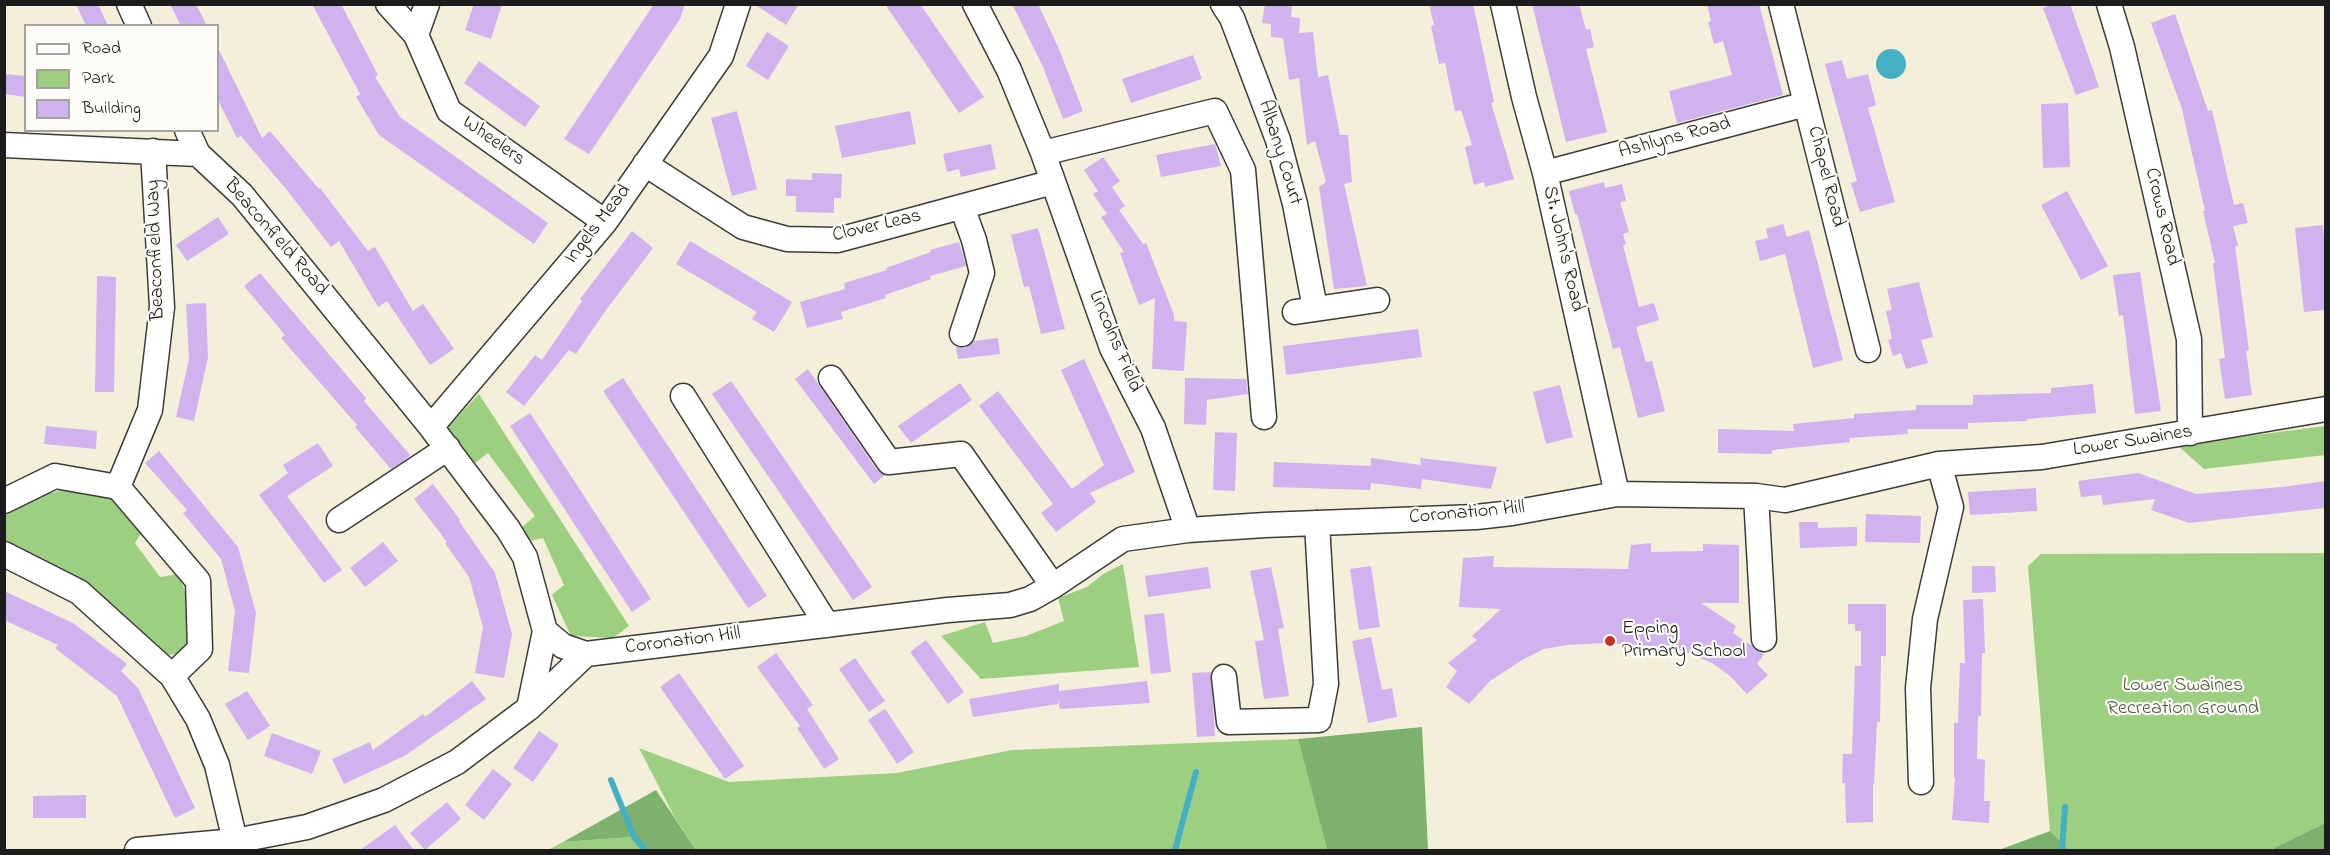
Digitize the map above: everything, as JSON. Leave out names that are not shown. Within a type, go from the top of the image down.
[{"type":"street","points":[[129,4],[138,24]]},
{"type":"street","name":"Wheelers","points":[[388,4],[417,35],[449,111],[605,222]]},
{"type":"street","points":[[417,35],[427,4]]},
{"type":"street","name":"Ingels Mead","points":[[431,427],[605,222],[722,56],[738,4]]},
{"type":"street","name":"Lincolns Field","points":[[975,4],[1009,70],[1043,153],[1112,348],[1153,428],[1188,531]]},
{"type":"street","name":"Albany Court","points":[[1223,4],[1232,18],[1278,140],[1295,204],[1305,310],[1377,300]]},
{"type":"street","name":"St. John's Road","points":[[1503,4],[1524,97],[1545,173],[1617,494]]},
{"type":"street","name":"Chapel Road","points":[[1781,4],[1868,350]]},
{"type":"street","name":"Crows Road","points":[[2109,4],[2122,47],[2189,339],[2190,433]]},
{"type":"street","name":"Ashlyns Road","points":[[1545,173],[1806,104]]},
{"type":"street","points":[[1043,153],[1215,111],[1243,171],[1264,417]]},
{"type":"street","points":[[4,145],[198,154],[188,132]]},
{"type":"street","name":"Beaconfield Way","points":[[118,487],[150,410],[162,308],[153,151]]},
{"type":"street","name":"Beaconfield Road","points":[[198,154],[242,195],[448,448],[508,529],[525,557],[545,631]]},
{"type":"street","name":"Clover Leas","points":[[645,164],[743,227],[787,238],[838,240],[1053,182]]},
{"type":"street","points":[[962,207],[974,240],[982,273],[962,334]]},
{"type":"street","points":[[831,378],[890,462],[960,454],[1053,586]]},
{"type":"street","points":[[683,396],[827,625]]},
{"type":"street","name":"Lower Swaines","points":[[1617,494],[1755,496],[1785,500],[1939,464],[2042,457],[2325,409]]},
{"type":"street","points":[[339,520],[448,448]]},
{"type":"street","points":[[1921,782],[1918,688],[1925,619],[1950,507],[1939,464]]},
{"type":"street","points":[[4,501],[56,476],[118,487],[198,581],[200,649],[172,676]]},
{"type":"street","name":"Coronation Hill","points":[[545,631],[563,646],[586,654],[948,610],[1010,605],[1030,599],[1053,586],[1123,539],[1188,531],[1476,517],[1512,513],[1617,494]]},
{"type":"street","points":[[1755,496],[1764,639]]},
{"type":"street","points":[[1224,677],[1229,722],[1319,720],[1326,684],[1317,524]]},
{"type":"street","points":[[4,554],[79,592],[172,676],[198,719],[217,765],[235,841]]},
{"type":"street","points":[[529,708],[545,631]]},
{"type":"street","points":[[137,850],[235,841],[307,827],[384,800],[457,762],[529,708],[586,654]]},
{"type":"green space","points":[[479,394],[629,626],[613,638],[571,636],[552,595],[564,585],[543,538],[529,541],[521,528],[535,516],[488,453],[475,463],[448,427]]},
{"type":"green space","points":[[2325,426],[2325,455],[2204,469],[2176,444],[2178,445]]},
{"type":"green space","points":[[63,490],[94,492],[117,500],[145,527],[135,543],[160,577],[179,574],[187,598],[194,636],[187,653],[166,655],[5,543],[4,514],[35,497]]},
{"type":"green space","name":"Lower Swaines Recreation Ground","points":[[2325,553],[2325,823],[2270,850],[2069,850],[2050,831],[2028,566],[2041,554]]},
{"type":"green space","points":[[1123,564],[1139,667],[981,679],[941,636],[985,622],[993,643],[1026,636],[1064,621],[1058,598],[1087,587],[1103,574]]},
{"type":"green space","points":[[1422,727],[1428,850],[1327,850],[1298,739]]},
{"type":"green space","points":[[1298,739],[1327,850],[696,850],[674,816],[639,748],[729,782],[897,773],[1012,750]]},
{"type":"green space","points":[[656,790],[696,850],[643,850],[633,837],[563,842]]},
{"type":"green space","points":[[2325,823],[2325,850],[2270,850]]},
{"type":"green space","points":[[2050,831],[2069,850],[1999,850]]},
{"type":"green space","points":[[634,837],[643,850],[548,850],[563,842]]},
{"type":"water","points":[[1891,49],[1902,53],[1906,64],[1902,75],[1891,79],[1880,75],[1876,64],[1880,53]]},
{"type":"building","points":[[76,4],[98,4],[107,24],[85,24]]},
{"type":"building","points":[[170,4],[196,4],[206,24],[180,24]]},
{"type":"building","points":[[312,4],[341,4],[378,75],[375,77],[400,117],[548,223],[534,244],[379,135],[356,97],[360,94]]},
{"type":"building","points":[[474,4],[502,4],[491,39],[465,30]]},
{"type":"building","points":[[654,4],[685,4],[680,19],[589,154],[564,139]]},
{"type":"building","points":[[754,4],[799,4],[786,25]]},
{"type":"building","points":[[885,4],[920,4],[984,97],[959,113]]},
{"type":"building","points":[[1012,4],[1038,4],[1059,49],[1083,111],[1063,119],[1043,67]]},
{"type":"building","points":[[1265,4],[1292,4],[1291,17],[1300,18],[1299,33],[1313,32],[1318,77],[1328,75],[1340,135],[1348,135],[1352,182],[1344,184],[1367,286],[1334,289],[1319,187],[1326,182],[1315,141],[1307,145],[1299,78],[1289,80],[1283,38],[1271,37],[1271,24],[1262,23]]},
{"type":"building","points":[[1429,4],[1473,4],[1494,102],[1491,103],[1514,179],[1485,187],[1484,182],[1474,185],[1465,147],[1472,145],[1461,110],[1455,111],[1445,63],[1439,64]]},
{"type":"building","points":[[1532,4],[1579,4],[1586,30],[1590,29],[1594,47],[1586,49],[1607,132],[1566,142]]},
{"type":"building","points":[[1707,4],[1759,4],[1783,95],[1677,123],[1669,91],[1732,75],[1723,41],[1714,44],[1708,22],[1711,21]]},
{"type":"building","points":[[2054,4],[2070,4],[2099,87],[2076,95],[2043,8]]},
{"type":"building","points":[[2175,14],[2208,111],[2212,110],[2234,205],[2243,203],[2248,223],[2233,226],[2238,246],[2235,246],[2249,350],[2246,351],[2252,395],[2225,399],[2219,359],[2225,358],[2213,263],[2215,263],[2203,211],[2205,211],[2182,109],[2151,23]]},
{"type":"building","points":[[767,32],[789,46],[768,80],[746,66]]},
{"type":"building","points":[[219,50],[262,138],[270,131],[320,188],[368,251],[375,247],[413,311],[423,304],[454,349],[430,365],[387,301],[378,307],[339,241],[331,247],[241,136],[237,138],[219,102]]},
{"type":"building","points":[[1193,55],[1202,79],[1131,103],[1122,79]]},
{"type":"building","points":[[1842,60],[1847,79],[1868,74],[1876,105],[1868,108],[1895,202],[1860,212],[1851,183],[1857,181],[1825,64]]},
{"type":"building","points":[[479,61],[540,106],[525,127],[464,83]]},
{"type":"building","points":[[4,74],[24,76],[24,97],[4,94]]},
{"type":"building","points":[[2068,103],[2070,167],[2043,168],[2041,104]]},
{"type":"building","points":[[737,111],[757,189],[732,196],[711,118]]},
{"type":"building","points":[[910,111],[916,144],[842,158],[835,126]]},
{"type":"building","points":[[991,144],[996,169],[961,177],[959,169],[947,172],[943,154]]},
{"type":"building","points":[[1215,144],[1221,166],[1161,177],[1156,155]]},
{"type":"building","points":[[1103,157],[1120,181],[1112,187],[1125,206],[1119,210],[1143,244],[1146,243],[1174,315],[1174,321],[1187,322],[1184,371],[1152,369],[1155,298],[1139,305],[1120,253],[1124,252],[1101,217],[1107,214],[1093,194],[1098,191],[1084,170]]},
{"type":"building","points":[[812,173],[842,174],[841,198],[834,198],[834,213],[796,212],[796,196],[786,196],[786,179],[812,180]]},
{"type":"building","points":[[1604,182],[1605,188],[1622,184],[1626,201],[1620,202],[1629,232],[1623,234],[1626,244],[1623,245],[1639,307],[1654,303],[1659,320],[1636,327],[1646,362],[1652,361],[1665,411],[1638,418],[1620,347],[1613,349],[1569,191]]},
{"type":"building","points":[[2067,191],[2108,266],[2081,280],[2041,205]]},
{"type":"building","points":[[218,217],[229,234],[187,261],[176,245]]},
{"type":"building","points":[[1783,224],[1787,237],[1809,230],[1843,360],[1813,368],[1785,254],[1760,261],[1755,241],[1768,238],[1766,229]]},
{"type":"building","points":[[2323,225],[2325,310],[2304,312],[2295,228]]},
{"type":"building","points":[[1038,228],[1065,329],[1041,334],[1029,286],[1024,287],[1011,235]]},
{"type":"building","points":[[632,231],[653,248],[576,354],[569,350],[524,406],[506,392],[535,355],[542,360],[582,301],[580,299]]},
{"type":"building","points":[[690,241],[792,302],[774,332],[752,319],[757,312],[676,264]]},
{"type":"building","points":[[959,242],[966,266],[930,276],[931,279],[885,295],[886,298],[841,312],[843,319],[807,328],[800,302],[845,289],[844,283],[887,270],[886,268],[931,252],[930,250]]},
{"type":"building","points":[[2140,272],[2161,411],[2135,414],[2123,315],[2119,316],[2113,275]]},
{"type":"building","points":[[260,273],[366,398],[364,401],[410,455],[406,459],[391,469],[355,427],[357,425],[281,338],[285,335],[244,286]]},
{"type":"building","points":[[97,276],[116,277],[114,392],[95,392]]},
{"type":"building","points":[[1919,282],[1933,337],[1921,340],[1928,363],[1906,369],[1901,353],[1893,356],[1888,340],[1892,339],[1886,311],[1892,310],[1887,289]]},
{"type":"building","points":[[206,303],[208,357],[194,421],[176,417],[189,359],[186,304]]},
{"type":"building","points":[[1418,329],[1422,357],[1286,375],[1283,346]]},
{"type":"building","points":[[998,338],[1000,354],[958,359],[956,347],[965,348],[974,341]]},
{"type":"building","points":[[1084,359],[1135,472],[1090,493],[1096,502],[1056,532],[1041,513],[1053,504],[979,406],[998,391],[1072,489],[1104,465],[1061,370]]},
{"type":"building","points":[[808,369],[877,470],[885,475],[874,484],[795,379]]},
{"type":"building","points":[[623,378],[767,596],[748,608],[603,391]]},
{"type":"building","points":[[1185,378],[1246,379],[1248,394],[1207,400],[1206,425],[1184,424]]},
{"type":"building","points":[[731,381],[872,587],[853,600],[712,394]]},
{"type":"building","points":[[960,383],[972,400],[911,443],[898,426]]},
{"type":"building","points":[[2093,384],[2096,413],[2027,419],[2027,421],[1968,423],[1968,429],[1907,429],[1908,434],[1849,438],[1850,442],[1772,450],[1772,454],[1718,453],[1718,429],[1794,431],[1793,424],[1854,418],[1854,414],[1916,410],[1916,405],[1973,405],[1973,395],[2051,393],[2051,388]]},
{"type":"building","points":[[1560,385],[1573,437],[1546,444],[1533,392]]},
{"type":"building","points":[[530,413],[651,599],[632,612],[510,426]]},
{"type":"building","points":[[46,426],[97,431],[96,449],[44,444]]},
{"type":"building","points":[[1215,432],[1237,433],[1235,491],[1213,490]]},
{"type":"building","points":[[318,443],[333,466],[287,496],[342,570],[324,583],[259,495],[288,473],[283,465]]},
{"type":"building","points":[[159,451],[238,547],[256,613],[249,673],[228,671],[235,611],[221,559],[183,513],[187,510],[145,463]]},
{"type":"building","points":[[1371,458],[1421,465],[1420,458],[1497,467],[1491,489],[1422,479],[1422,477],[1421,489],[1371,483],[1370,490],[1273,487],[1274,462],[1371,466]]},
{"type":"building","points":[[2138,473],[2196,494],[2325,481],[2325,508],[2189,523],[2151,510],[2155,499],[2103,505],[2101,495],[2081,497],[2078,481]]},
{"type":"building","points":[[433,484],[495,573],[512,634],[504,678],[475,673],[483,627],[469,577],[445,543],[447,542],[414,499]]},
{"type":"building","points":[[2036,488],[2037,511],[1970,515],[1968,492]]},
{"type":"building","points":[[1866,514],[1921,516],[1920,543],[1865,542]]},
{"type":"building","points":[[1799,522],[1818,522],[1818,528],[1857,527],[1857,546],[1800,548]]},
{"type":"building","points":[[383,542],[398,561],[365,587],[350,568]]},
{"type":"building","points":[[1651,543],[1651,552],[1703,551],[1703,544],[1739,545],[1739,603],[1701,603],[1736,626],[1733,633],[1764,654],[1757,664],[1768,675],[1747,694],[1730,676],[1712,663],[1685,652],[1663,647],[1606,643],[1544,649],[1490,681],[1469,704],[1446,687],[1457,671],[1448,663],[1477,640],[1472,636],[1501,609],[1459,607],[1463,558],[1494,556],[1493,567],[1628,569],[1631,545]]},
{"type":"building","points":[[1371,566],[1380,627],[1359,630],[1350,569]]},
{"type":"building","points":[[1972,566],[1995,566],[1996,592],[1972,593]]},
{"type":"building","points":[[1208,567],[1211,588],[1148,597],[1145,576]]},
{"type":"building","points":[[1271,567],[1284,628],[1278,629],[1289,696],[1264,699],[1255,641],[1264,640],[1250,571]]},
{"type":"building","points":[[4,591],[73,623],[127,664],[121,671],[138,688],[195,808],[175,818],[117,696],[55,648],[58,645],[4,620]]},
{"type":"building","points":[[1983,599],[1985,653],[1982,653],[1981,716],[1978,716],[1977,759],[1985,760],[1984,801],[1990,801],[1989,823],[1952,820],[1955,778],[1954,723],[1958,723],[1960,663],[1965,663],[1963,600]]},
{"type":"building","points":[[1848,604],[1886,604],[1886,656],[1881,656],[1880,722],[1877,722],[1873,822],[1846,823],[1845,783],[1842,783],[1843,754],[1852,754],[1855,666],[1861,666],[1861,631],[1855,631],[1855,624],[1848,624]]},
{"type":"building","points":[[1164,613],[1171,672],[1151,674],[1144,615]]},
{"type":"building","points":[[1371,637],[1382,690],[1392,688],[1397,717],[1368,723],[1352,641]]},
{"type":"building","points":[[926,640],[964,692],[948,704],[910,652]]},
{"type":"building","points":[[776,653],[813,705],[807,709],[839,759],[824,769],[797,728],[800,726],[757,667]]},
{"type":"building","points":[[855,658],[885,701],[869,712],[839,669]]},
{"type":"building","points":[[1211,672],[1215,736],[1197,737],[1192,673]]},
{"type":"building","points":[[679,673],[744,766],[725,779],[660,687]]},
{"type":"building","points":[[472,681],[486,699],[406,755],[344,784],[332,759],[370,742],[373,750],[423,714],[425,717]]},
{"type":"building","points":[[1147,681],[1150,703],[1060,709],[1058,699],[1058,704],[973,717],[969,699],[1059,684],[1059,691]]},
{"type":"building","points":[[247,691],[270,726],[248,740],[225,704]]},
{"type":"building","points":[[885,709],[914,752],[897,764],[868,720]]},
{"type":"building","points":[[539,731],[559,745],[533,782],[513,768]]},
{"type":"building","points":[[272,733],[321,751],[312,774],[264,756]]},
{"type":"building","points":[[493,769],[512,784],[484,820],[465,805]]},
{"type":"building","points":[[86,795],[86,818],[33,818],[33,796]]},
{"type":"building","points":[[447,802],[461,819],[425,850],[410,833]]},
{"type":"building","points":[[395,825],[414,850],[360,850]]},
{"type":"waterway","points":[[1175,850],[1196,772]]},
{"type":"waterway","points":[[611,780],[634,837],[645,850]]},
{"type":"waterway","points":[[2062,850],[2065,807]]},
{"type":"place","name":"Epping Primary School","points":[[1610,641]]}]
